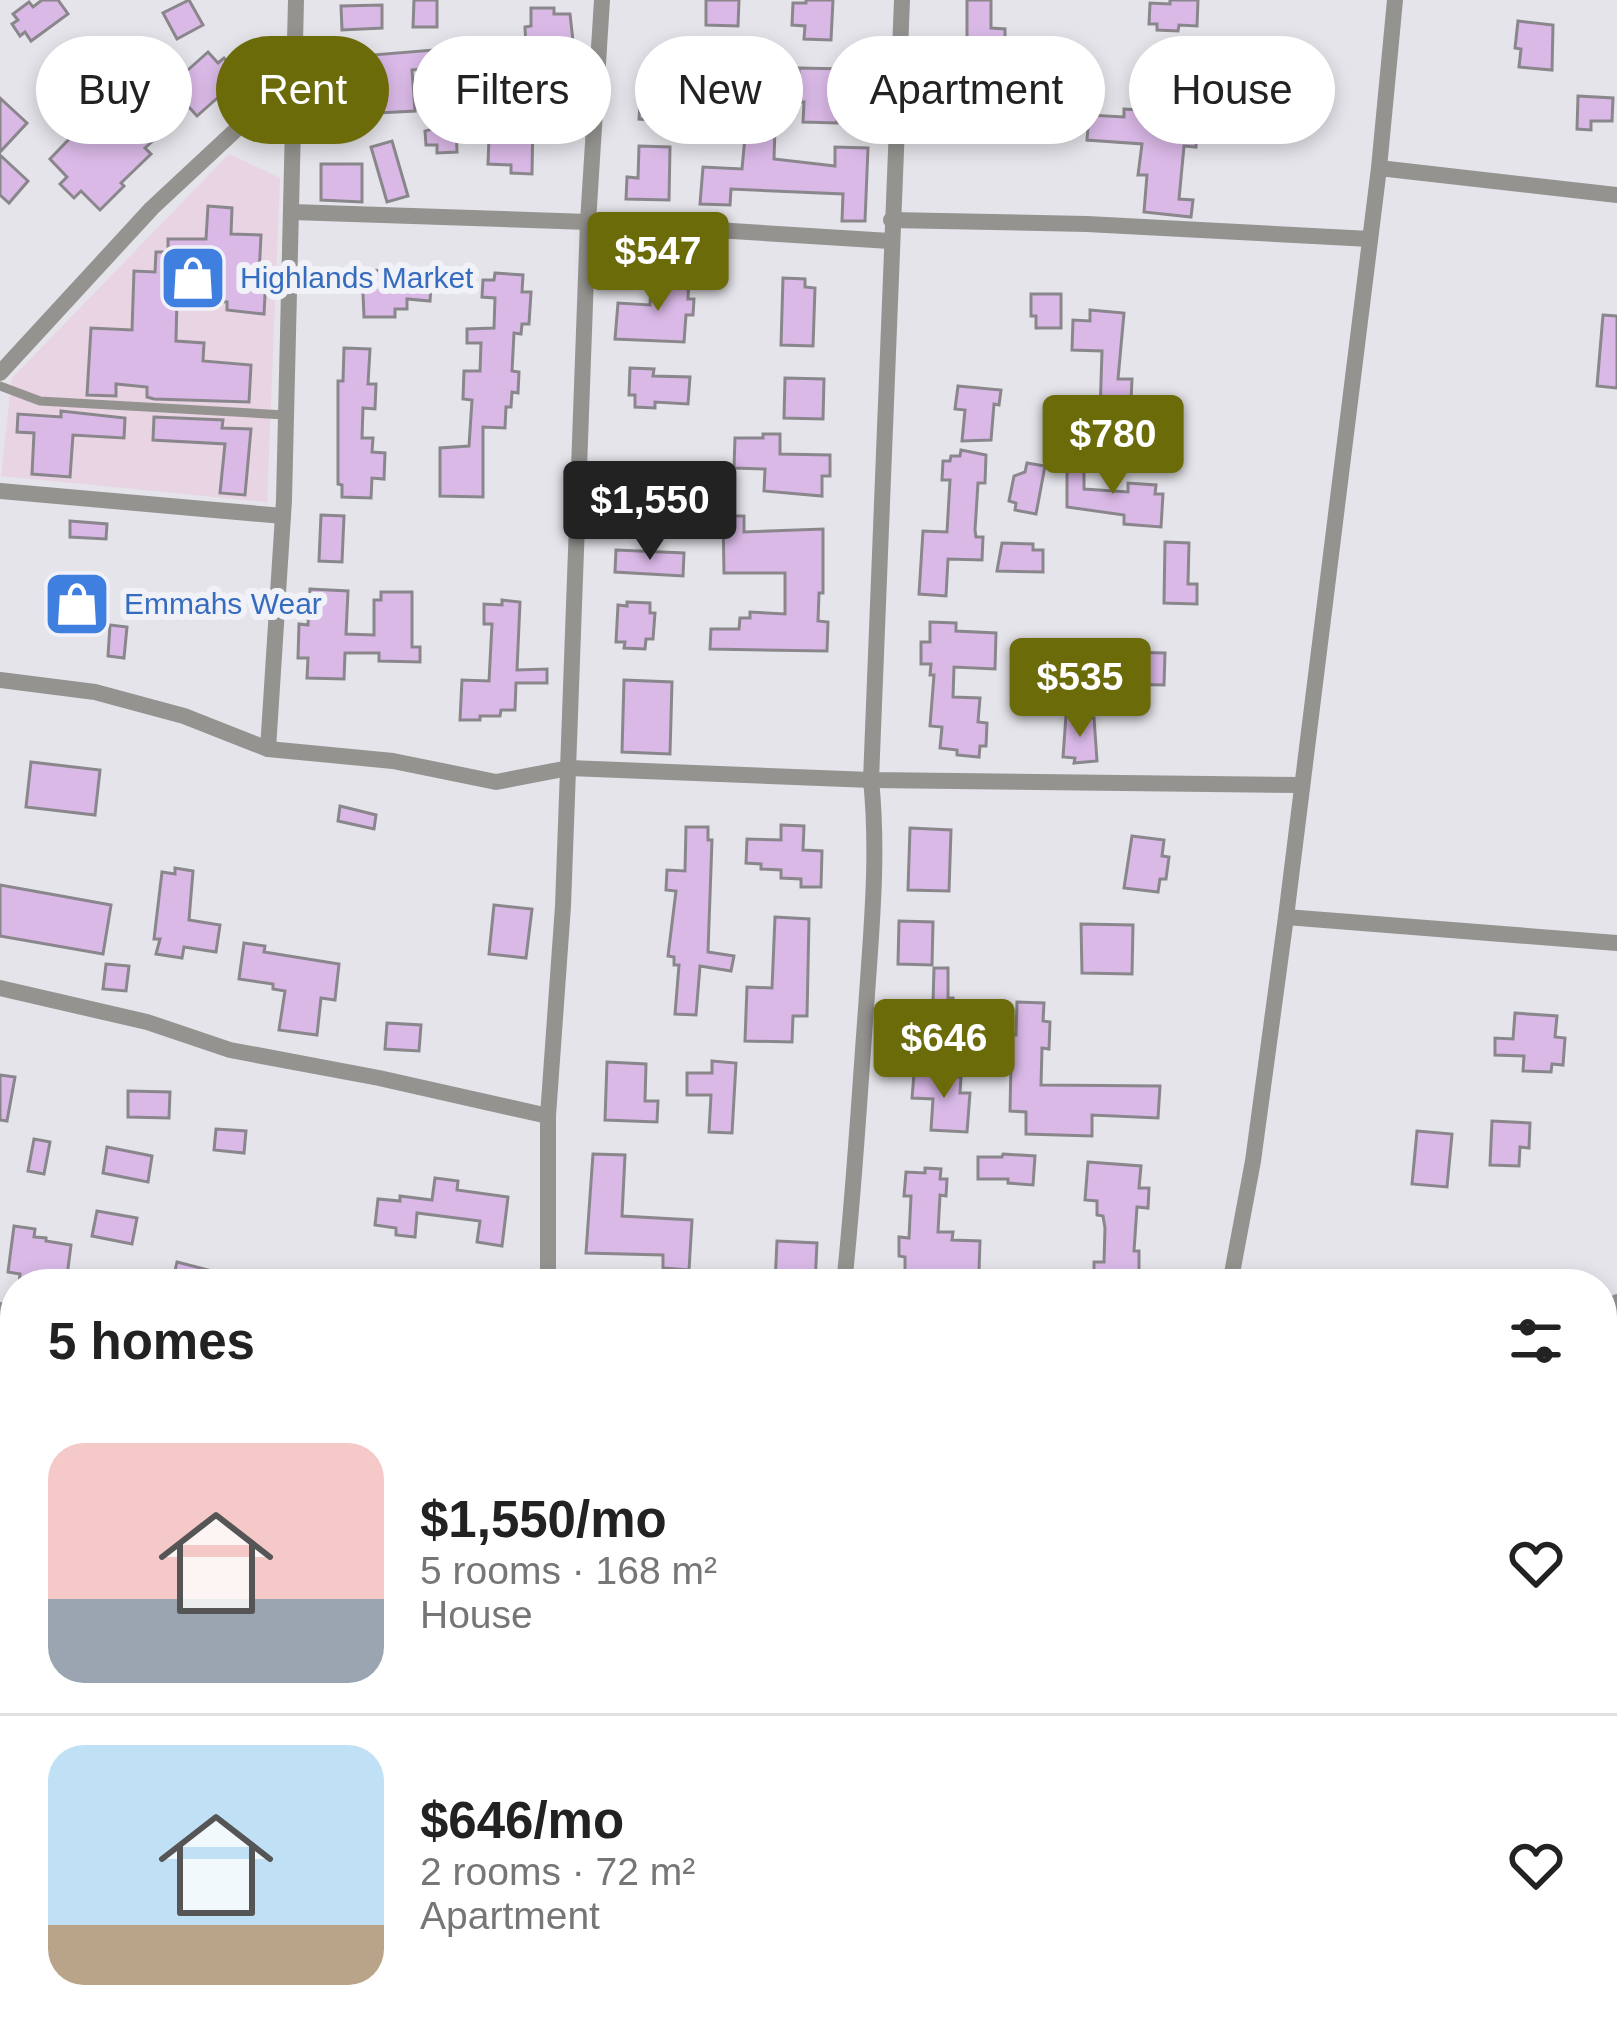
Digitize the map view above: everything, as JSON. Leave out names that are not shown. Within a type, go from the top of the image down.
[{"type":"street","points":[[296,0],[296,36]]},
{"type":"street","points":[[548,1269],[548,1116],[569,768],[588,222],[602,0]]},
{"type":"street","points":[[846,1269],[873,908],[872,780],[902,0]]},
{"type":"street","points":[[1233,1269],[1253,1161],[1286,917],[1379,168],[1395,0]]},
{"type":"street","points":[[0,373],[152,208],[221,144]]},
{"type":"street","points":[[268,749],[283,516],[294,144]]},
{"type":"street","points":[[1379,168],[1617,195]]},
{"type":"street","points":[[292,212],[588,222],[890,241]]},
{"type":"street","points":[[891,220],[1370,238]]},
{"type":"street","points":[[0,490],[283,516]]},
{"type":"street","points":[[0,680],[94,692],[184,716],[268,749],[393,761],[496,782],[569,768],[872,780],[1301,784]]},
{"type":"street","points":[[1286,917],[1617,944]]},
{"type":"street","points":[[0,988],[147,1022],[230,1050],[548,1116]]},
{"type":"lane","points":[[0,386],[40,401],[286,415]]},
{"type":"shaded area","name":"Highlands Market","points":[[229,154],[280,178],[267,502],[1,476],[12,378]]},
{"type":"building","points":[[42,0],[58,0],[68,14],[31,41],[25,32],[20,36],[12,24],[18,20],[13,14],[29,2],[33,7]]},
{"type":"building","points":[[189,0],[203,25],[175,36],[163,13]]},
{"type":"building","points":[[414,0],[437,0],[437,27],[413,27]]},
{"type":"building","points":[[706,0],[739,0],[738,26],[706,25]]},
{"type":"building","points":[[833,0],[827,40],[804,39],[805,26],[792,25],[793,3]]},
{"type":"building","points":[[967,0],[991,0],[991,28],[1005,29],[1005,36],[967,36]]},
{"type":"building","points":[[1170,0],[1198,0],[1197,26],[1179,25],[1178,31],[1157,30],[1157,24],[1149,24],[1150,3],[1170,4]]},
{"type":"building","points":[[382,5],[382,28],[342,30],[341,6]]},
{"type":"building","points":[[531,8],[554,8],[554,14],[570,14],[572,36],[525,36],[525,27],[531,26]]},
{"type":"building","points":[[1518,21],[1553,25],[1552,70],[1519,67]]},
{"type":"building","points":[[208,52],[216,61],[216,99],[197,116],[192,110],[192,66]]},
{"type":"building","points":[[413,52],[413,111],[389,112],[389,54]]},
{"type":"building","points":[[803,68],[827,69],[827,123],[803,122]]},
{"type":"building","points":[[1578,96],[1613,98],[1612,121],[1591,121],[1591,130],[1577,129]]},
{"type":"building","points":[[0,98],[27,123],[0,152]]},
{"type":"building","points":[[1124,109],[1129,109],[1129,143],[1105,141],[1105,116],[1124,117]]},
{"type":"building","points":[[389,142],[408,196],[387,202],[371,147]]},
{"type":"building","points":[[64,144],[149,144],[145,148],[151,154],[100,210],[81,191],[74,198],[60,184],[67,177],[50,159]]},
{"type":"building","points":[[457,144],[457,152],[437,153],[437,145],[426,145]]},
{"type":"building","points":[[489,144],[533,144],[532,174],[511,173],[511,165],[488,164]]},
{"type":"building","points":[[744,144],[774,144],[774,159],[835,166],[835,147],[868,148],[865,221],[842,221],[843,194],[731,189],[730,205],[700,204],[703,167],[742,169]]},
{"type":"building","points":[[1142,144],[1196,144],[1184,146],[1179,199],[1193,200],[1191,217],[1144,212],[1147,175],[1138,175]]},
{"type":"building","points":[[639,146],[670,147],[669,200],[626,199],[627,177],[638,178]]},
{"type":"building","points":[[0,155],[28,181],[9,203],[0,195]]},
{"type":"building","points":[[321,164],[362,164],[362,202],[321,200]]},
{"type":"building","points":[[208,206],[232,208],[231,234],[261,235],[264,314],[227,310],[227,302],[177,298],[176,341],[204,343],[203,361],[251,365],[249,402],[154,399],[147,397],[147,387],[116,384],[116,396],[87,395],[91,328],[132,330],[134,271],[155,272],[156,252],[168,252],[168,239],[206,239]]},
{"type":"building","points":[[362,270],[432,272],[430,301],[407,299],[407,309],[395,309],[395,317],[364,317]]},
{"type":"building","points":[[495,273],[523,275],[522,292],[531,292],[529,324],[522,324],[521,334],[514,333],[512,371],[519,372],[518,393],[512,392],[511,407],[506,407],[505,428],[483,427],[483,497],[440,496],[440,448],[469,446],[472,400],[463,399],[464,371],[480,371],[481,343],[467,343],[467,329],[494,328],[495,298],[482,297],[483,280],[494,280]]},
{"type":"building","points":[[666,275],[689,276],[693,315],[686,315],[684,342],[615,339],[618,303],[650,305],[651,287],[666,288]]},
{"type":"building","points":[[783,278],[805,279],[805,287],[815,288],[813,346],[781,345]]},
{"type":"building","points":[[1031,294],[1061,294],[1061,328],[1036,328]]},
{"type":"building","points":[[1090,310],[1124,313],[1118,379],[1132,379],[1129,445],[1099,444],[1102,351],[1072,350],[1073,320],[1090,321]]},
{"type":"building","points":[[1603,315],[1617,316],[1617,388],[1597,386]]},
{"type":"building","points":[[344,348],[370,349],[368,384],[376,384],[375,409],[363,408],[362,438],[373,438],[372,452],[385,453],[384,479],[372,478],[371,498],[342,497],[338,484],[338,381],[343,381]]},
{"type":"building","points":[[630,368],[654,369],[653,376],[690,377],[688,404],[655,402],[655,408],[635,407],[635,395],[629,395]]},
{"type":"building","points":[[785,378],[824,379],[823,419],[784,418]]},
{"type":"building","points":[[958,386],[1001,390],[999,405],[994,404],[991,440],[962,441],[965,410],[955,409]]},
{"type":"building","points":[[61,411],[125,418],[124,438],[73,435],[70,477],[32,474],[34,433],[17,432],[18,414],[61,417]]},
{"type":"building","points":[[154,417],[223,420],[222,428],[251,429],[245,495],[220,493],[225,444],[153,440]]},
{"type":"building","points":[[763,434],[780,434],[780,454],[830,455],[830,476],[822,476],[822,496],[764,491],[765,469],[734,468],[735,438],[763,438]]},
{"type":"building","points":[[961,450],[986,455],[985,483],[978,483],[975,530],[976,537],[983,537],[982,560],[948,559],[946,596],[919,594],[923,531],[947,532],[950,480],[942,480],[943,461],[960,456]]},
{"type":"building","points":[[1067,451],[1084,451],[1084,489],[1128,492],[1128,483],[1156,485],[1155,494],[1163,494],[1161,527],[1124,524],[1124,515],[1067,507]]},
{"type":"building","points":[[1027,463],[1045,466],[1036,514],[1015,510],[1016,503],[1009,501],[1014,476],[1025,472]]},
{"type":"building","points":[[321,515],[344,516],[342,562],[319,561]]},
{"type":"building","points":[[723,516],[744,516],[744,532],[823,529],[818,621],[828,622],[827,651],[710,649],[711,629],[739,629],[740,618],[750,618],[750,612],[785,614],[785,573],[724,573]]},
{"type":"building","points":[[70,521],[107,524],[106,539],[70,537]]},
{"type":"building","points":[[1165,542],[1189,543],[1188,584],[1197,584],[1197,604],[1164,603]]},
{"type":"building","points":[[1002,543],[1033,544],[1033,550],[1043,550],[1043,572],[997,571]]},
{"type":"building","points":[[616,550],[684,553],[683,576],[615,572]]},
{"type":"building","points":[[310,589],[348,591],[346,634],[374,635],[374,600],[381,600],[381,592],[412,592],[412,647],[420,647],[420,662],[379,661],[379,653],[345,653],[344,679],[307,678],[308,658],[298,658],[299,624],[308,625]]},
{"type":"building","name":"Emmahs Wear","points":[[49,590],[106,592],[105,618],[47,616]]},
{"type":"building","points":[[502,600],[520,602],[517,670],[547,669],[547,683],[516,683],[515,710],[460,720],[462,680],[489,681],[492,624],[484,624],[484,604],[502,605]]},
{"type":"building","points":[[627,602],[650,603],[650,613],[655,613],[653,639],[646,639],[645,649],[624,648],[625,642],[616,642],[618,605],[627,606]]},
{"type":"building","points":[[930,622],[956,623],[956,631],[996,633],[995,669],[954,667],[953,697],[980,698],[978,722],[987,723],[986,746],[980,746],[979,757],[940,748],[942,727],[930,726],[934,675],[930,675],[931,664],[921,664],[921,642],[930,642]]},
{"type":"building","points":[[110,625],[127,627],[124,658],[108,656]]},
{"type":"building","points":[[1070,651],[1165,653],[1164,685],[1069,683]]},
{"type":"building","points":[[624,680],[672,682],[670,754],[622,752]]},
{"type":"building","points":[[1066,716],[1094,718],[1097,761],[1074,763],[1075,758],[1063,757]]},
{"type":"building","points":[[31,762],[100,770],[95,815],[26,807]]},
{"type":"building","points":[[340,806],[376,815],[374,829],[338,821]]},
{"type":"building","points":[[781,825],[804,826],[803,850],[822,851],[821,887],[801,887],[801,879],[781,878],[781,870],[746,863],[747,839],[781,840]]},
{"type":"building","points":[[686,827],[708,827],[708,840],[712,840],[708,952],[734,956],[731,971],[700,966],[696,1015],[675,1014],[679,965],[668,956],[676,891],[666,890],[667,870],[685,871]]},
{"type":"building","points":[[910,828],[951,830],[949,891],[908,890]]},
{"type":"building","points":[[1132,836],[1164,840],[1162,856],[1169,857],[1166,879],[1160,879],[1158,892],[1124,888]]},
{"type":"building","points":[[175,868],[193,871],[189,920],[220,925],[216,952],[184,947],[182,958],[156,954],[162,872],[175,874]]},
{"type":"building","points":[[0,885],[111,905],[103,954],[0,936]]},
{"type":"building","points":[[494,905],[532,909],[526,958],[489,954]]},
{"type":"building","points":[[775,917],[809,919],[807,1016],[793,1016],[792,1042],[745,1041],[747,987],[772,988]]},
{"type":"building","points":[[899,921],[933,922],[932,965],[898,964]]},
{"type":"building","points":[[1081,924],[1133,925],[1132,974],[1082,973]]},
{"type":"building","points":[[244,943],[265,946],[264,952],[339,964],[335,1000],[321,998],[317,1035],[279,1030],[285,991],[273,989],[273,984],[239,979]]},
{"type":"building","points":[[106,964],[129,966],[126,991],[103,989]]},
{"type":"building","points":[[934,968],[948,968],[955,1037],[933,1038],[933,1028],[910,1029],[909,1004],[933,1003]]},
{"type":"building","points":[[1017,1002],[1044,1003],[1043,1021],[1050,1022],[1049,1049],[1042,1048],[1041,1085],[1160,1086],[1158,1118],[1092,1115],[1092,1136],[1026,1134],[1026,1112],[1010,1111],[1011,1064],[984,1063],[985,1034],[1016,1035]]},
{"type":"building","points":[[1515,1013],[1557,1016],[1555,1037],[1565,1038],[1563,1065],[1552,1064],[1551,1072],[1523,1071],[1524,1056],[1495,1055],[1495,1038],[1513,1039]]},
{"type":"building","points":[[387,1023],[421,1025],[419,1051],[385,1049]]},
{"type":"building","points":[[712,1061],[736,1063],[732,1133],[709,1132],[711,1095],[687,1095],[687,1073],[712,1073]]},
{"type":"building","points":[[607,1062],[646,1064],[645,1101],[658,1101],[657,1122],[605,1120]]},
{"type":"building","points":[[914,1074],[961,1077],[960,1093],[970,1093],[967,1132],[931,1130],[933,1099],[912,1098]]},
{"type":"building","points":[[0,1075],[15,1077],[7,1121],[0,1120]]},
{"type":"building","points":[[128,1091],[170,1092],[169,1118],[128,1117]]},
{"type":"building","points":[[1492,1121],[1530,1123],[1529,1148],[1520,1147],[1519,1166],[1490,1165]]},
{"type":"building","points":[[216,1129],[246,1131],[244,1153],[214,1150]]},
{"type":"building","points":[[1417,1131],[1452,1134],[1447,1187],[1412,1184]]},
{"type":"building","points":[[34,1139],[50,1142],[44,1174],[28,1171]]},
{"type":"building","points":[[107,1147],[152,1156],[148,1182],[103,1173]]},
{"type":"building","points":[[593,1154],[625,1155],[622,1216],[692,1220],[689,1269],[663,1268],[663,1255],[586,1253]]},
{"type":"building","points":[[1035,1156],[1033,1185],[978,1179],[978,1157]]},
{"type":"building","points":[[1088,1162],[1141,1166],[1139,1188],[1149,1188],[1148,1208],[1137,1207],[1134,1251],[1139,1251],[1139,1269],[1094,1269],[1094,1262],[1104,1262],[1105,1228],[1103,1216],[1097,1215],[1097,1201],[1085,1200]]},
{"type":"building","points":[[925,1168],[941,1169],[940,1179],[947,1179],[946,1196],[940,1195],[938,1232],[953,1232],[952,1240],[980,1241],[979,1269],[905,1269],[899,1237],[909,1238],[911,1196],[904,1196],[906,1172],[925,1173]]},
{"type":"building","points":[[435,1178],[458,1181],[457,1190],[508,1197],[502,1246],[477,1242],[480,1221],[417,1213],[415,1237],[375,1225],[378,1199],[432,1200]]},
{"type":"building","points":[[97,1211],[137,1218],[132,1244],[92,1236]]},
{"type":"building","points":[[14,1226],[35,1229],[34,1237],[46,1241],[71,1245],[68,1269],[8,1269]]},
{"type":"building","points":[[777,1241],[817,1243],[816,1269],[776,1269]]},
{"type":"building","points":[[177,1262],[204,1269],[175,1269]]},
{"type":"place","name":"Highlands Market","points":[[193,278]]},
{"type":"place","name":"Emmahs Wear","points":[[77,604]]}]
